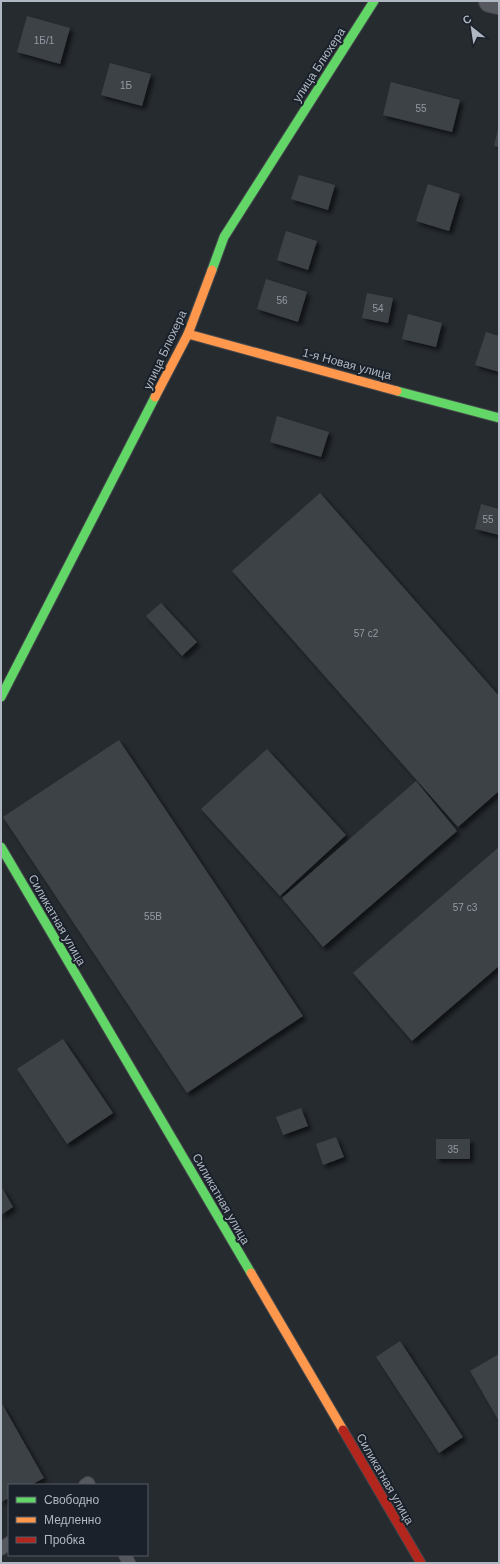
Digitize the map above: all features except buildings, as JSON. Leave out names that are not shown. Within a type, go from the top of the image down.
[{"type":"street","name":"улица Блюхера","points":[[1,697],[188,334],[224,237],[374,1]]},
{"type":"street","points":[[490,1],[499,3]]},
{"type":"street","name":"1-я Новая улица","points":[[188,334],[499,418]]},
{"type":"street","name":"Силикатная улица","points":[[1,847],[421,1563]]},
{"type":"traffic: fast","points":[[212,270],[224,237],[374,1]]},
{"type":"traffic: fast","points":[[397,391],[499,418]]},
{"type":"traffic: fast","points":[[1,697],[155,397]]},
{"type":"traffic: fast","points":[[1,847],[251,1273]]},
{"type":"traffic: slow","points":[[155,397],[188,334],[212,270]]},
{"type":"traffic: slow","points":[[188,334],[397,391]]},
{"type":"traffic: slow","points":[[251,1273],[343,1430]]},
{"type":"traffic: jam","points":[[343,1430],[421,1563]]}]
